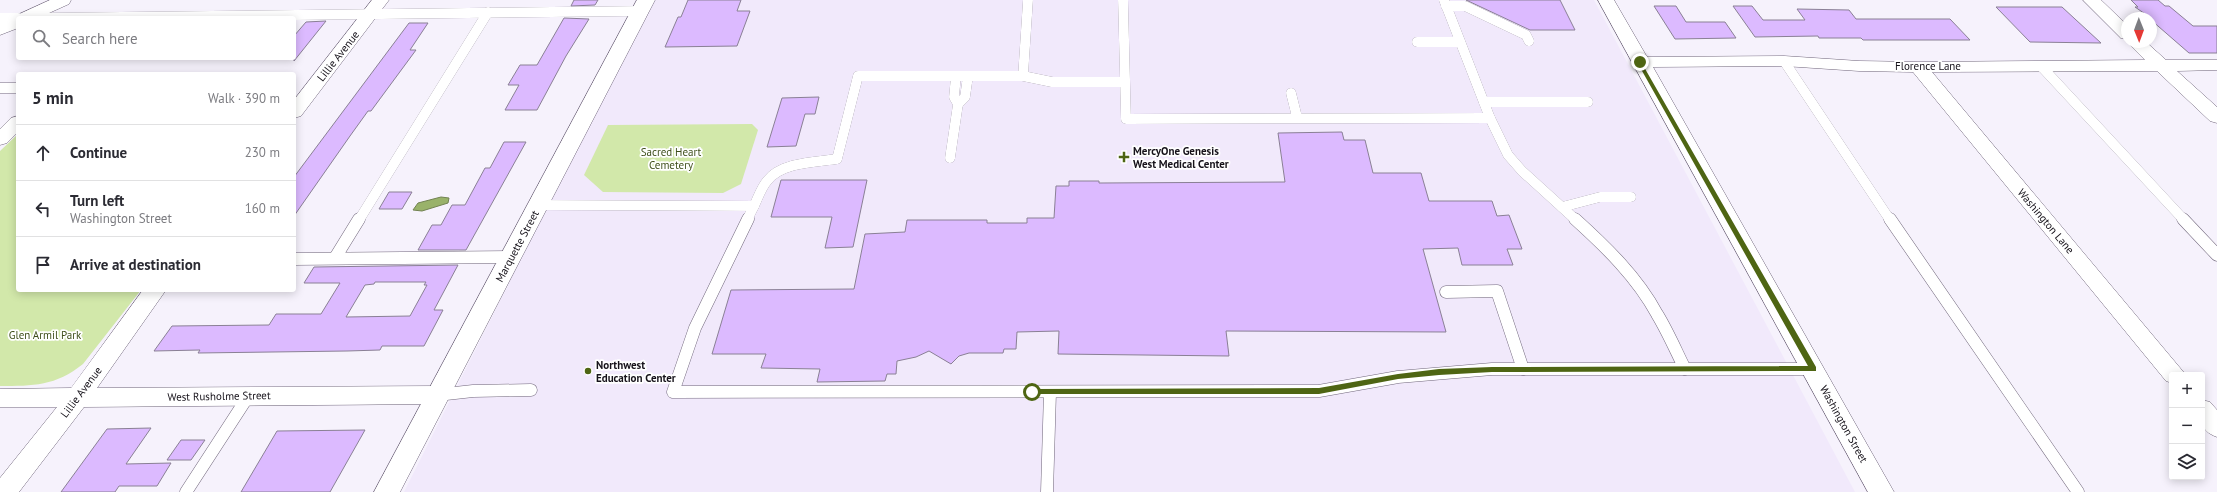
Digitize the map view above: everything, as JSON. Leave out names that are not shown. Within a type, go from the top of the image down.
[{"type":"street","points":[[28,16],[63,0]]},
{"type":"street","name":"Washington Street","points":[[1606,0],[1814,369],[1881,492]]},
{"type":"street","points":[[2091,0],[2121,28]]},
{"type":"street","name":"Marquette Street","points":[[387,492],[643,5]]},
{"type":"street","name":"Lillie Avenue","points":[[296,110],[376,6]]},
{"type":"street","points":[[0,30],[16,21]]},
{"type":"street","points":[[2143,48],[2217,117]]},
{"type":"street","name":"Florence Lane","points":[[1640,62],[1784,61],[1859,66],[2217,65]]},
{"type":"street","name":"Washington Lane","points":[[1918,66],[2172,372]]},
{"type":"street","points":[[296,85],[316,85]]},
{"type":"street","points":[[0,88],[16,88]]},
{"type":"street","points":[[0,139],[16,124]]},
{"type":"street","name":"Lillie Avenue","points":[[4,492],[78,397],[155,292]]},
{"type":"street","name":"West Rusholme Street","points":[[0,398],[249,395],[437,395]]},
{"type":"street","points":[[2205,413],[2217,427]]},
{"type":"lane","points":[[1023,76],[1028,0]]},
{"type":"lane","points":[[1123,0],[1126,119],[1297,117],[1490,118]]},
{"type":"lane","points":[[1529,41],[1526,35],[1468,3],[1445,3],[1490,118],[1508,155],[1603,244],[1644,292],[1666,330],[1685,369]]},
{"type":"lane","points":[[89,16],[376,6],[488,12],[643,5]]},
{"type":"lane","points":[[335,258],[488,12]]},
{"type":"lane","points":[[0,18],[16,20]]},
{"type":"lane","points":[[1417,42],[1460,42]]},
{"type":"lane","points":[[1784,61],[1933,284],[2078,492]]},
{"type":"lane","points":[[2041,66],[2217,255]]},
{"type":"lane","points":[[1124,82],[1052,82],[1023,76],[858,76],[837,159],[798,165],[774,172],[767,180],[721,273],[714,292],[695,328],[673,392],[1319,391],[1434,372],[1523,369],[1814,369]]},
{"type":"lane","points":[[956,76],[954,97],[958,104]]},
{"type":"lane","points":[[950,158],[958,104],[965,97],[968,76]]},
{"type":"lane","points":[[1291,93],[1297,117]]},
{"type":"lane","points":[[1484,102],[1588,102]]},
{"type":"lane","points":[[1562,207],[1600,197],[1632,197]]},
{"type":"lane","points":[[538,205],[754,206]]},
{"type":"lane","points":[[296,259],[510,257]]},
{"type":"lane","points":[[1446,292],[1497,291],[1523,369]]},
{"type":"lane","points":[[437,395],[472,391],[531,390]]},
{"type":"lane","points":[[1047,492],[1050,392]]},
{"type":"lane","points":[[186,492],[249,395]]},
{"type":"shaded area","name":"MercyOne Genesis West Medical Center","points":[[651,0],[1594,0],[1855,492],[404,492]]},
{"type":"shaded area","points":[[441,197],[449,198],[448,203],[422,211],[413,210],[418,203]]},
{"type":"green space","name":"Sacred Heart Cemetery","points":[[752,124],[758,130],[741,184],[723,193],[603,192],[584,175],[608,125]]},
{"type":"green space","name":"Glen Armil Park","points":[[16,136],[16,292],[139,292],[83,364],[54,381],[34,385],[0,386],[0,151]]},
{"type":"building","points":[[574,0],[598,0],[595,5],[571,6]]},
{"type":"building","points":[[688,0],[741,0],[737,11],[750,11],[737,46],[665,47],[678,17],[681,17]]},
{"type":"building","points":[[1466,0],[1560,0],[1575,30],[1530,30]]},
{"type":"building","points":[[2131,0],[2158,0],[2165,6],[2169,6],[2193,26],[2217,26],[2217,53],[2189,53],[2157,25],[2157,12],[2142,12],[2135,7],[2138,7]]},
{"type":"building","points":[[1654,6],[1676,6],[1686,22],[1725,22],[1736,38],[1675,39]]},
{"type":"building","points":[[1733,6],[1752,6],[1763,20],[1805,20],[1797,9],[1849,10],[1856,19],[1950,19],[1970,40],[1863,40],[1861,38],[1819,38],[1818,36],[1755,37]]},
{"type":"building","points":[[1996,7],[2062,7],[2101,43],[2030,42]]},
{"type":"building","points":[[564,18],[589,19],[566,56],[537,110],[505,110],[519,85],[508,85],[520,65],[537,65]]},
{"type":"building","points":[[326,21],[296,58],[296,34],[306,22]]},
{"type":"building","points":[[409,23],[428,23],[410,50],[416,50],[371,111],[368,111],[296,213],[296,174]]},
{"type":"building","points":[[819,97],[815,114],[805,114],[796,146],[767,147],[782,98]]},
{"type":"building","points":[[1342,132],[1344,140],[1365,140],[1373,173],[1421,173],[1429,201],[1492,201],[1497,216],[1509,215],[1522,249],[1507,249],[1513,265],[1462,265],[1458,248],[1423,249],[1446,332],[1226,331],[1229,356],[1058,354],[1059,331],[1017,332],[1016,349],[1004,349],[1003,353],[969,353],[959,356],[951,364],[929,351],[916,357],[897,361],[896,374],[887,374],[885,381],[817,382],[820,369],[761,368],[766,354],[712,354],[731,290],[854,289],[865,234],[905,232],[907,220],[987,220],[987,223],[1027,223],[1027,218],[1054,218],[1056,186],[1069,186],[1069,181],[1099,181],[1099,183],[1285,182],[1278,133]]},
{"type":"building","points":[[504,142],[526,142],[466,250],[418,250],[432,225],[441,225],[452,205],[465,205],[485,168],[490,168]]},
{"type":"building","points":[[781,180],[867,180],[853,247],[825,248],[832,217],[771,217]]},
{"type":"building","points":[[389,192],[412,192],[402,209],[379,209]]},
{"type":"building","points":[[458,265],[434,310],[443,310],[424,346],[382,346],[380,350],[347,351],[198,353],[200,350],[154,351],[172,326],[269,325],[276,314],[321,314],[340,283],[304,283],[314,267]],"holes":[[[375,282],[426,282],[424,285],[427,285],[410,316],[346,317],[365,285],[374,284]]]},
{"type":"building","points":[[151,428],[126,464],[171,463],[157,486],[119,486],[115,492],[61,492],[107,429]]},
{"type":"building","points":[[365,430],[330,492],[241,492],[277,431]]},
{"type":"building","points":[[181,440],[205,440],[191,460],[167,460]]},
{"type":"place","name":"MercyOne Genesis West Medical Center","points":[[1124,157]]},
{"type":"place","name":"Northwest Education Center","points":[[588,371]]},
{"type":"route","points":[[1032,392],[1319,391],[1398,377],[1439,372],[1492,370],[1814,369],[1640,62]]}]
